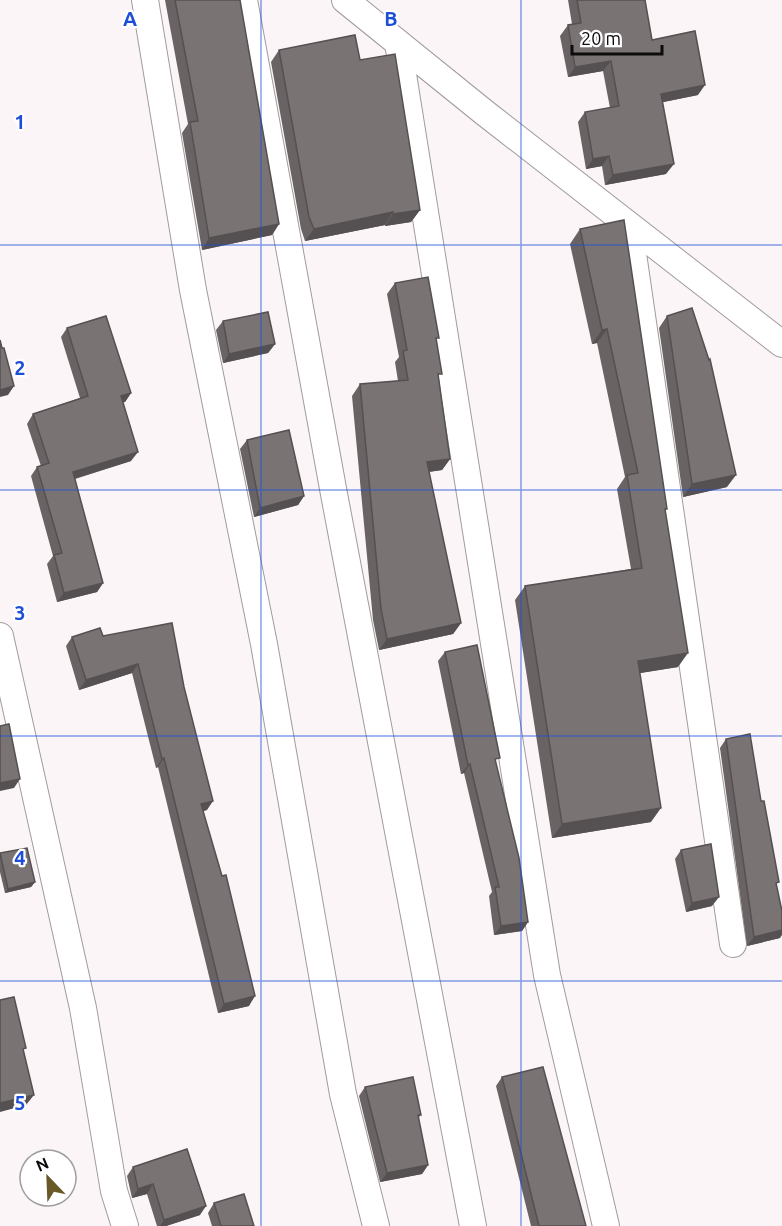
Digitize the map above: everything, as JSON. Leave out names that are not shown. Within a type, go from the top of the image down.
[{"type":"street","points":[[145,0],[193,290],[264,644],[343,1094],[376,1226]]},
{"type":"street","points":[[244,0],[334,495],[473,1226]]},
{"type":"street","points":[[345,0],[629,226],[782,344]]},
{"type":"street","points":[[398,43],[539,932],[606,1226]]},
{"type":"street","points":[[629,226],[733,944]]},
{"type":"street","points":[[0,636],[83,1008],[114,1191],[124,1226]]},
{"type":"building","points":[[175,0],[240,0],[279,224],[209,238],[190,122],[198,121]]},
{"type":"building","points":[[577,0],[645,0],[652,40],[695,31],[705,85],[661,94],[674,164],[613,175],[609,156],[593,159],[585,112],[619,106],[611,61],[575,67],[568,25],[581,23]]},
{"type":"building","points":[[355,35],[360,60],[395,54],[420,210],[393,214],[393,212],[314,229],[309,217],[279,50]]},
{"type":"building","points":[[624,220],[688,653],[638,661],[661,808],[562,824],[525,586],[642,568],[627,475],[638,473],[607,329],[602,330],[580,229]]},
{"type":"building","points":[[428,277],[439,338],[436,338],[442,374],[438,374],[450,459],[427,462],[461,623],[387,639],[381,609],[360,384],[408,380],[403,351],[407,350],[395,283]]},
{"type":"building","points":[[692,308],[710,359],[736,475],[692,484],[667,316]]},
{"type":"building","points":[[268,312],[275,344],[229,354],[223,321]]},
{"type":"building","points":[[106,316],[131,393],[121,396],[138,452],[73,472],[103,583],[64,593],[54,555],[62,553],[37,467],[49,463],[33,414],[88,396],[67,328]]},
{"type":"building","points":[[0,340],[14,386],[0,390]]},
{"type":"building","points":[[289,430],[304,496],[260,508],[247,440]]},
{"type":"building","points":[[172,623],[184,687],[213,801],[201,804],[222,876],[226,875],[255,996],[224,1004],[164,758],[162,759],[138,664],[86,680],[72,637],[100,628],[103,636]]},
{"type":"building","points":[[477,645],[500,758],[495,759],[519,858],[528,922],[501,926],[495,887],[499,887],[470,764],[468,765],[445,652]]},
{"type":"building","points":[[9,724],[20,779],[0,783],[0,726]]},
{"type":"building","points":[[750,734],[761,801],[764,801],[779,882],[776,883],[782,911],[782,930],[754,937],[726,739]]},
{"type":"building","points":[[711,844],[719,897],[692,903],[681,850]]},
{"type":"building","points":[[27,848],[35,882],[8,889],[0,853]]},
{"type":"building","points":[[14,997],[34,1095],[0,1103],[0,1000]]},
{"type":"building","points":[[543,1067],[586,1226],[539,1226],[502,1077]]},
{"type":"building","points":[[413,1077],[428,1165],[387,1173],[365,1087]]},
{"type":"building","points":[[187,1149],[206,1206],[164,1220],[153,1184],[138,1189],[133,1167]]},
{"type":"building","points":[[244,1194],[254,1226],[221,1226],[214,1203]]}]
